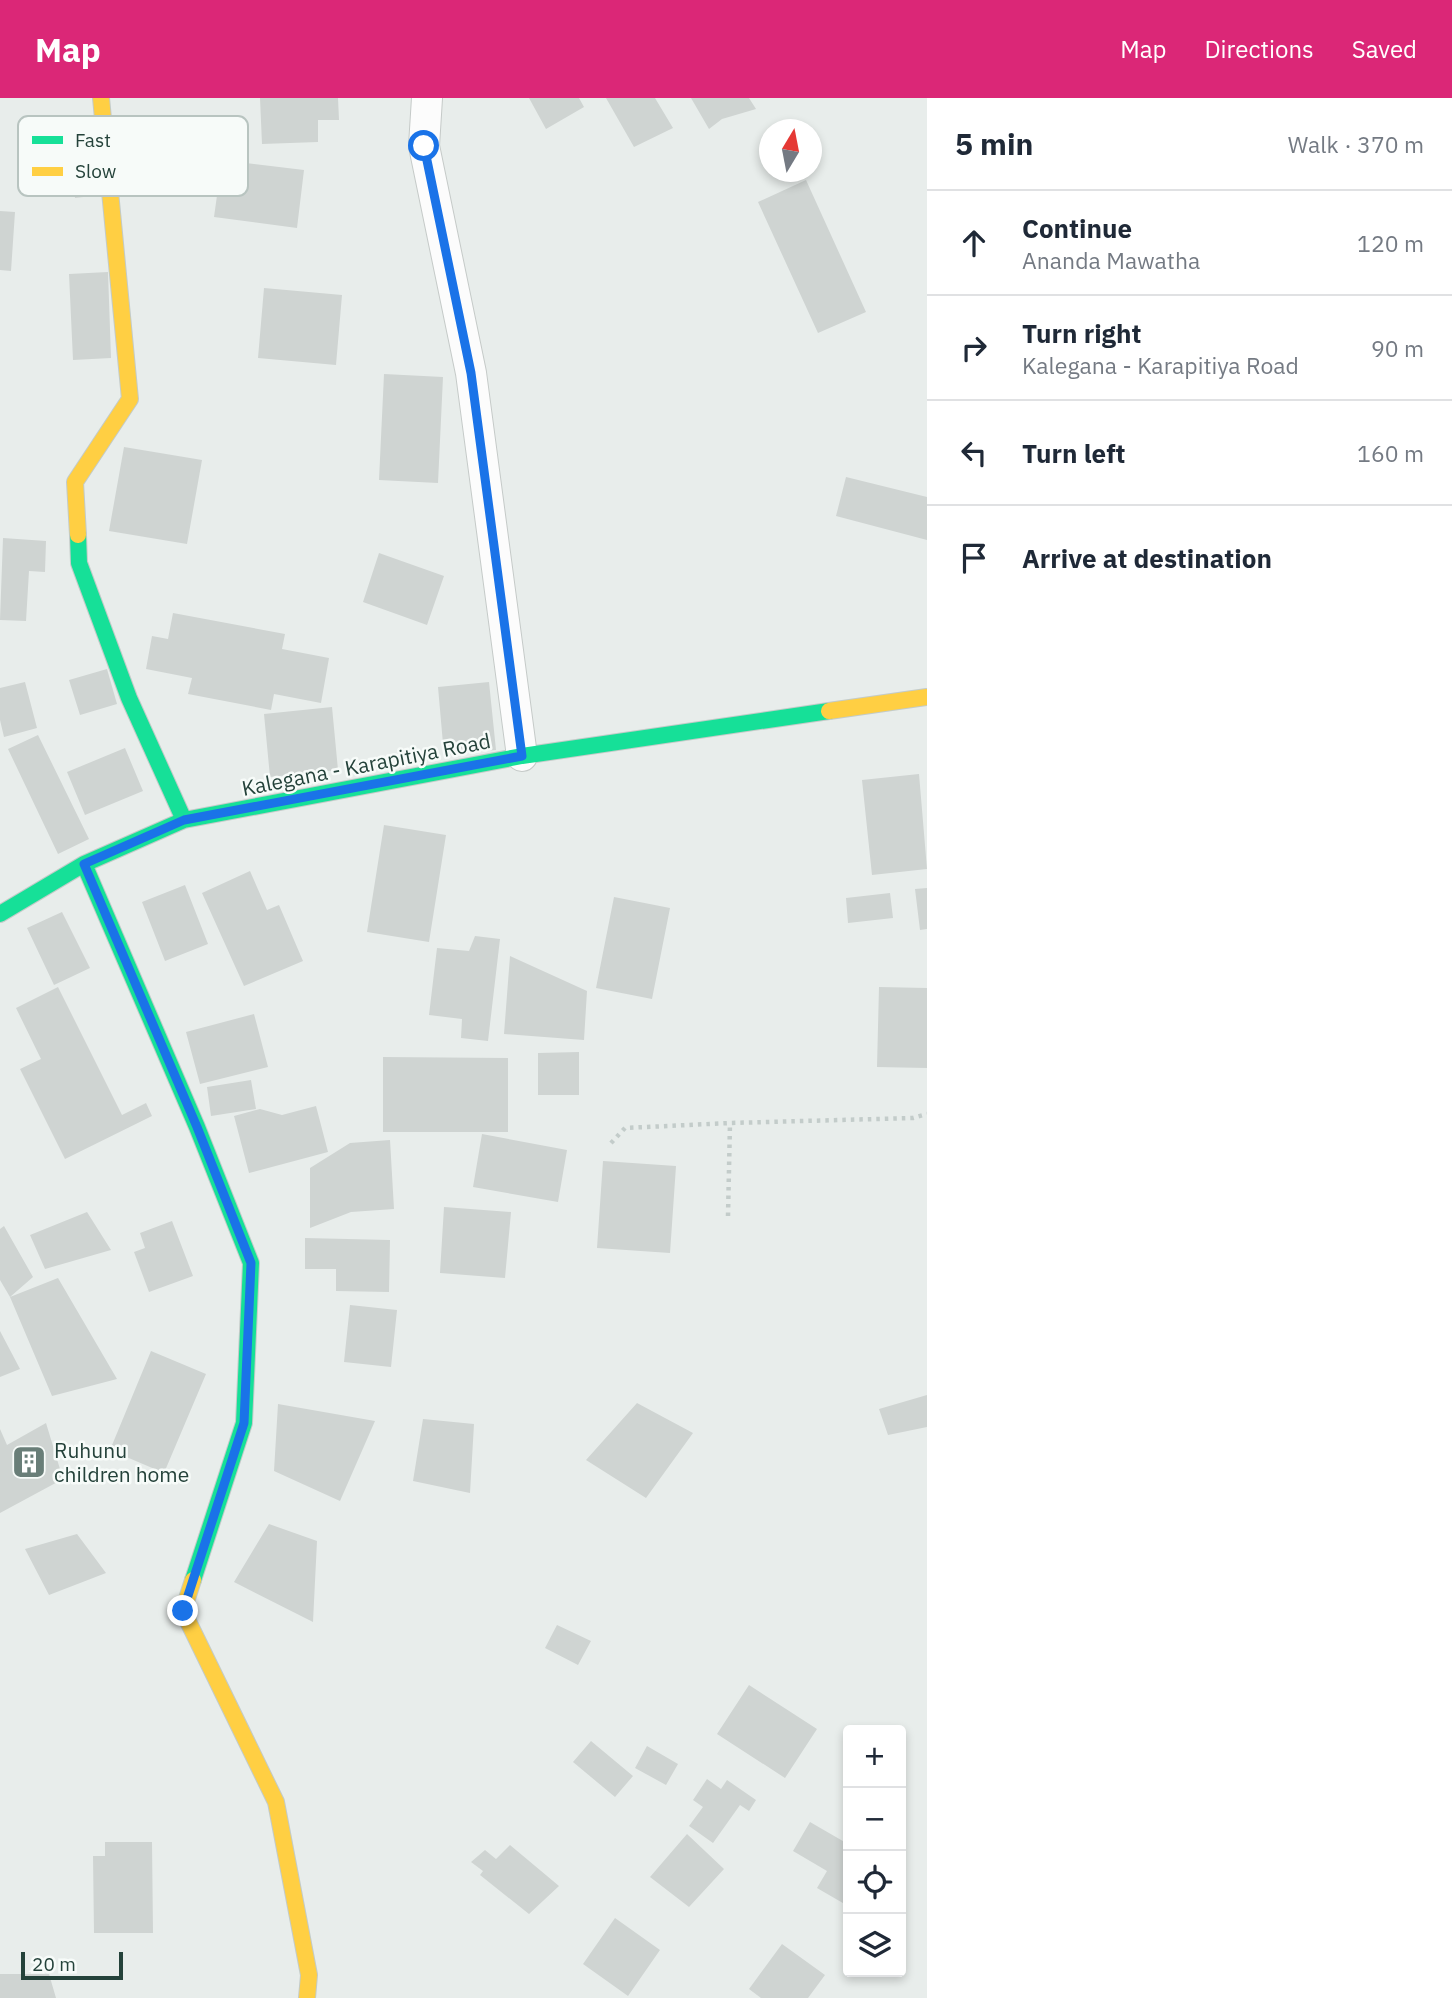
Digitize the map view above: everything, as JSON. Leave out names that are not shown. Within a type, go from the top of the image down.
[{"type":"street","points":[[101,98],[103,116]]},
{"type":"street","points":[[427,98],[424,146],[471,373],[522,756]]},
{"type":"street","points":[[110,196],[130,399],[75,482],[79,563],[129,698],[184,820]]},
{"type":"street","name":"Kalegana - Karapitiya Road","points":[[0,914],[84,864],[184,820],[522,756],[927,697]]},
{"type":"street","points":[[84,864],[197,1127],[251,1263],[244,1423],[183,1611],[276,1802],[309,1975],[306,1998]]},
{"type":"path","points":[[611,1143],[625,1128],[914,1118],[927,1114]]},
{"type":"path","points":[[728,1216],[730,1123]]},
{"type":"building","points":[[260,98],[338,98],[339,120],[318,120],[318,142],[262,144]]},
{"type":"building","points":[[529,98],[579,98],[584,107],[546,129]]},
{"type":"building","points":[[606,98],[655,98],[673,128],[634,147]]},
{"type":"building","points":[[691,98],[749,98],[756,109],[722,119],[709,129]]},
{"type":"building","points":[[248,163],[304,170],[297,228],[214,217],[217,196],[248,196]]},
{"type":"building","points":[[807,182],[866,312],[818,333],[758,202]]},
{"type":"building","points":[[0,211],[15,212],[11,271],[0,270]]},
{"type":"building","points":[[108,272],[111,358],[73,360],[69,274]]},
{"type":"building","points":[[264,288],[342,295],[336,365],[258,358]]},
{"type":"building","points":[[384,374],[443,377],[438,483],[379,480]]},
{"type":"building","points":[[124,447],[202,460],[187,544],[109,531]]},
{"type":"building","points":[[846,477],[927,497],[927,540],[836,516]]},
{"type":"building","points":[[3,538],[46,541],[45,572],[29,571],[26,621],[0,620]]},
{"type":"building","points":[[379,553],[444,576],[427,625],[363,602]]},
{"type":"building","points":[[173,613],[285,634],[282,649],[329,658],[321,703],[274,694],[271,710],[188,694],[192,678],[146,669],[152,636],[168,639]]},
{"type":"building","points":[[107,669],[117,704],[80,715],[69,680]]},
{"type":"building","points":[[25,682],[37,728],[4,737],[0,720],[0,688]]},
{"type":"building","points":[[489,682],[496,750],[444,755],[438,687]]},
{"type":"building","points":[[332,707],[338,770],[270,777],[264,714]]},
{"type":"building","points":[[38,735],[89,839],[58,854],[8,749]]},
{"type":"building","points":[[125,748],[143,791],[85,815],[67,772]]},
{"type":"building","points":[[919,774],[927,869],[872,875],[862,780]]},
{"type":"building","points":[[384,825],[446,835],[429,942],[367,932]]},
{"type":"building","points":[[250,871],[267,910],[279,905],[303,961],[244,986],[202,893]]},
{"type":"building","points":[[185,885],[208,944],[165,961],[142,902]]},
{"type":"building","points":[[927,888],[927,929],[920,930],[915,889]]},
{"type":"building","points":[[890,893],[893,918],[848,923],[846,898]]},
{"type":"building","points":[[614,897],[670,908],[652,999],[596,988]]},
{"type":"building","points":[[62,912],[90,968],[54,985],[27,928]]},
{"type":"building","points":[[475,936],[500,939],[488,1041],[461,1038],[462,1019],[429,1015],[437,948],[469,951]]},
{"type":"building","points":[[510,956],[587,991],[584,1040],[504,1034]]},
{"type":"building","points":[[58,987],[122,1115],[146,1103],[152,1116],[65,1159],[20,1069],[41,1059],[16,1008]]},
{"type":"building","points":[[879,987],[927,988],[927,1068],[877,1067]]},
{"type":"building","points":[[254,1014],[268,1067],[200,1084],[186,1032]]},
{"type":"building","points":[[579,1052],[579,1095],[538,1095],[538,1053]]},
{"type":"building","points":[[383,1057],[508,1058],[508,1132],[383,1132]]},
{"type":"building","points":[[251,1080],[256,1109],[211,1116],[207,1087]]},
{"type":"building","points":[[316,1106],[328,1152],[249,1173],[234,1116],[260,1109],[282,1115]]},
{"type":"building","points":[[482,1134],[567,1150],[558,1202],[473,1187]]},
{"type":"building","points":[[390,1140],[394,1209],[351,1212],[310,1228],[310,1168],[350,1143]]},
{"type":"building","points":[[603,1161],[676,1166],[670,1253],[597,1248]]},
{"type":"building","points":[[444,1207],[511,1212],[505,1278],[440,1273]]},
{"type":"building","points":[[87,1212],[111,1250],[45,1269],[30,1235]]},
{"type":"building","points":[[172,1221],[193,1276],[149,1292],[134,1252],[145,1248],[140,1233]]},
{"type":"building","points":[[4,1226],[33,1277],[10,1297],[0,1280],[0,1229]]},
{"type":"building","points":[[305,1238],[390,1240],[389,1292],[336,1291],[336,1269],[305,1269]]},
{"type":"building","points":[[58,1278],[117,1379],[52,1396],[10,1297]]},
{"type":"building","points":[[350,1305],[397,1310],[391,1367],[344,1362]]},
{"type":"building","points":[[0,1331],[20,1369],[0,1377]]},
{"type":"building","points":[[151,1351],[206,1374],[164,1473],[110,1450]]},
{"type":"building","points":[[927,1395],[927,1427],[888,1435],[879,1409]]},
{"type":"building","points":[[637,1403],[693,1433],[646,1498],[586,1460]]},
{"type":"building","points":[[278,1404],[375,1421],[340,1501],[274,1471]]},
{"type":"building","points":[[423,1419],[474,1424],[470,1493],[413,1481]]},
{"type":"building","name":"Ruhunu children home","points":[[46,1423],[63,1479],[0,1513],[0,1429],[7,1445]]},
{"type":"building","points":[[269,1524],[317,1541],[313,1622],[234,1582]]},
{"type":"building","points":[[77,1534],[106,1573],[49,1595],[25,1549]]},
{"type":"building","points":[[557,1625],[591,1641],[578,1665],[545,1648]]},
{"type":"building","points":[[749,1685],[817,1729],[785,1778],[717,1734]]},
{"type":"building","points":[[591,1741],[633,1776],[615,1797],[573,1762]]},
{"type":"building","points":[[647,1746],[678,1764],[666,1785],[635,1768]]},
{"type":"building","points":[[707,1779],[721,1789],[727,1780],[756,1800],[749,1811],[740,1805],[713,1843],[689,1826],[703,1807],[693,1800]]},
{"type":"building","points":[[810,1822],[843,1841],[843,1903],[817,1888],[827,1871],[793,1851]]},
{"type":"building","points":[[687,1834],[724,1869],[689,1907],[650,1877]]},
{"type":"building","points":[[105,1842],[152,1842],[153,1933],[94,1933],[93,1856],[105,1856]]},
{"type":"building","points":[[510,1845],[559,1886],[529,1914],[480,1875],[483,1871],[471,1862],[485,1850],[496,1859]]},
{"type":"building","points":[[615,1918],[660,1950],[628,1996],[583,1964]]},
{"type":"building","points":[[782,1944],[825,1975],[808,1998],[761,1998],[749,1989]]},
{"type":"building","points":[[0,1974],[49,1974],[56,1998],[0,1998]]},
{"type":"traffic: fast","points":[[78,535],[79,563],[129,698],[184,820]]},
{"type":"traffic: fast","points":[[0,914],[84,864],[184,820],[522,756],[829,711]]},
{"type":"traffic: fast","points":[[84,864],[197,1127],[251,1263],[244,1423],[193,1580]]},
{"type":"traffic: slow","points":[[101,98],[103,116]]},
{"type":"traffic: slow","points":[[78,535],[75,482],[130,399],[110,196]]},
{"type":"traffic: slow","points":[[829,711],[927,697]]},
{"type":"traffic: slow","points":[[193,1580],[183,1611],[276,1802],[309,1975],[307,1998]]},
{"type":"place","name":"Ruhunu children home","points":[[29,1462]]},
{"type":"route","points":[[183,1611],[244,1423],[251,1263],[197,1127],[84,864],[184,820],[522,756],[471,373],[424,146]]}]
